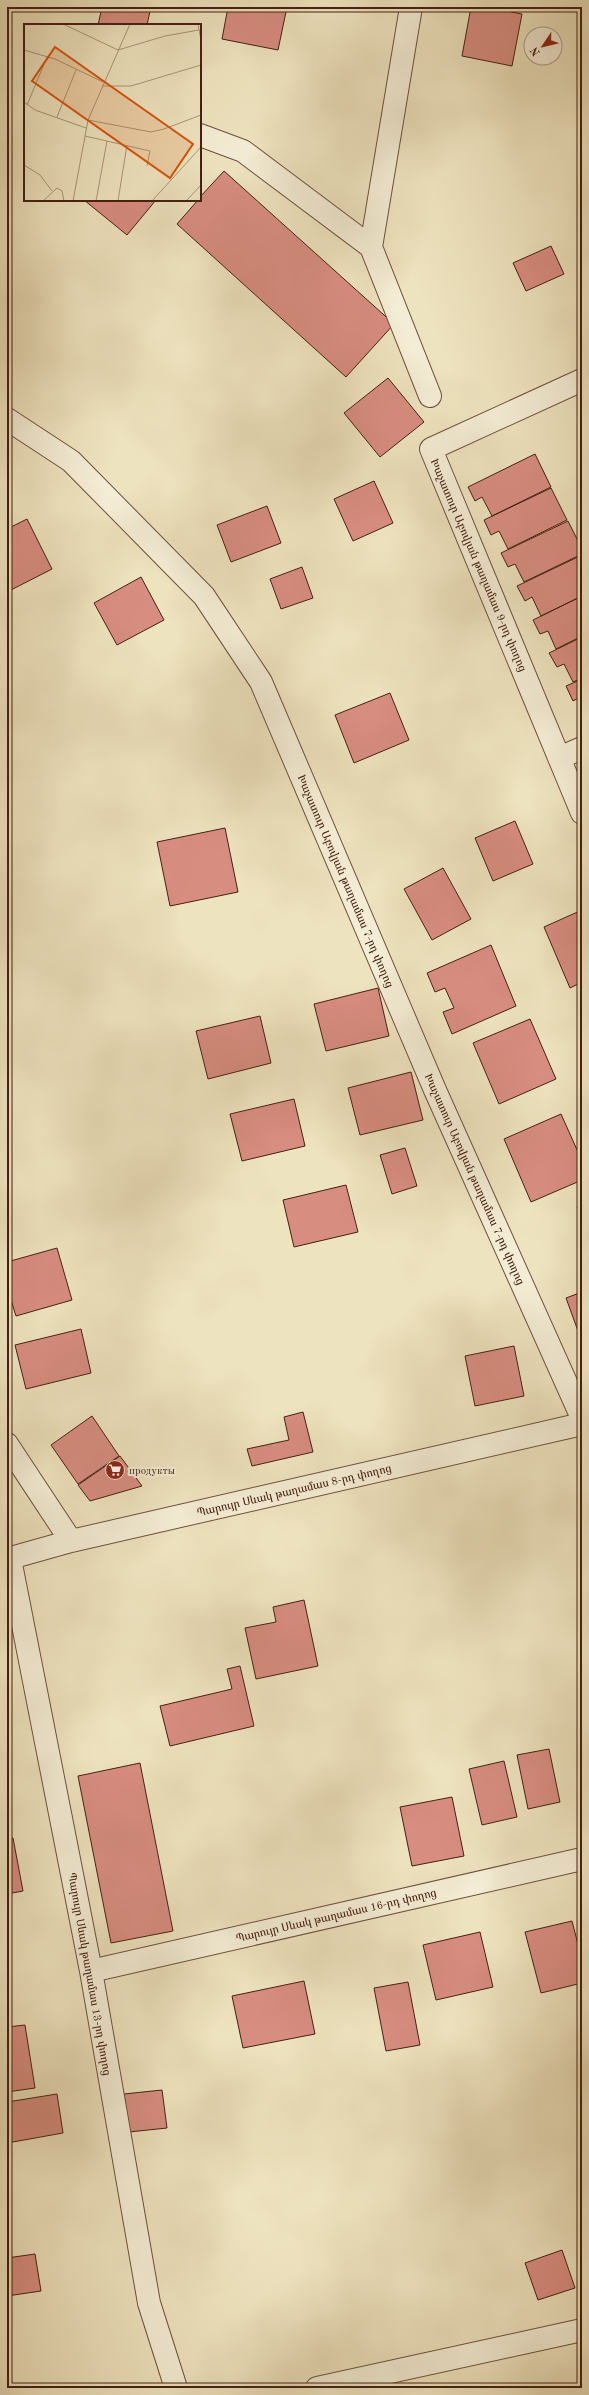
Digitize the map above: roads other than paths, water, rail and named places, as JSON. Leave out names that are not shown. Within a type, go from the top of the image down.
[{"type":"street","points":[[411,7],[371,247],[430,396]]},
{"type":"street","points":[[201,135],[243,151],[371,247]]},
{"type":"street","name":"Խաչատուր Աբովյան թաղամաս 9-րդ փողոց","points":[[582,380],[431,449],[582,813]]},
{"type":"street","name":"Խաչատուր Աբովյան թաղամաս 7-րդ փողոց","points":[[7,419],[71,461],[204,596],[261,682],[435,1090],[582,1418]]},
{"type":"street","points":[[559,758],[582,748]]},
{"type":"street","name":"Պարույր Սևակ թաղամաս 8-րդ փողոց","points":[[9,1559],[71,1540],[582,1424]]},
{"type":"street","points":[[7,1444],[71,1540]]},
{"type":"street","name":"Պարույր Սևակ թաղամաս 13-րդ փողոց","points":[[9,1559],[91,1971],[149,2303],[176,2388]]},
{"type":"street","name":"Պարույր Սևակ թաղամաս 16-րդ փողոց","points":[[91,1971],[582,1859]]},
{"type":"street","points":[[317,2388],[582,2330]]},
{"type":"place","name":"продукты","points":[[115,1470]]}]
